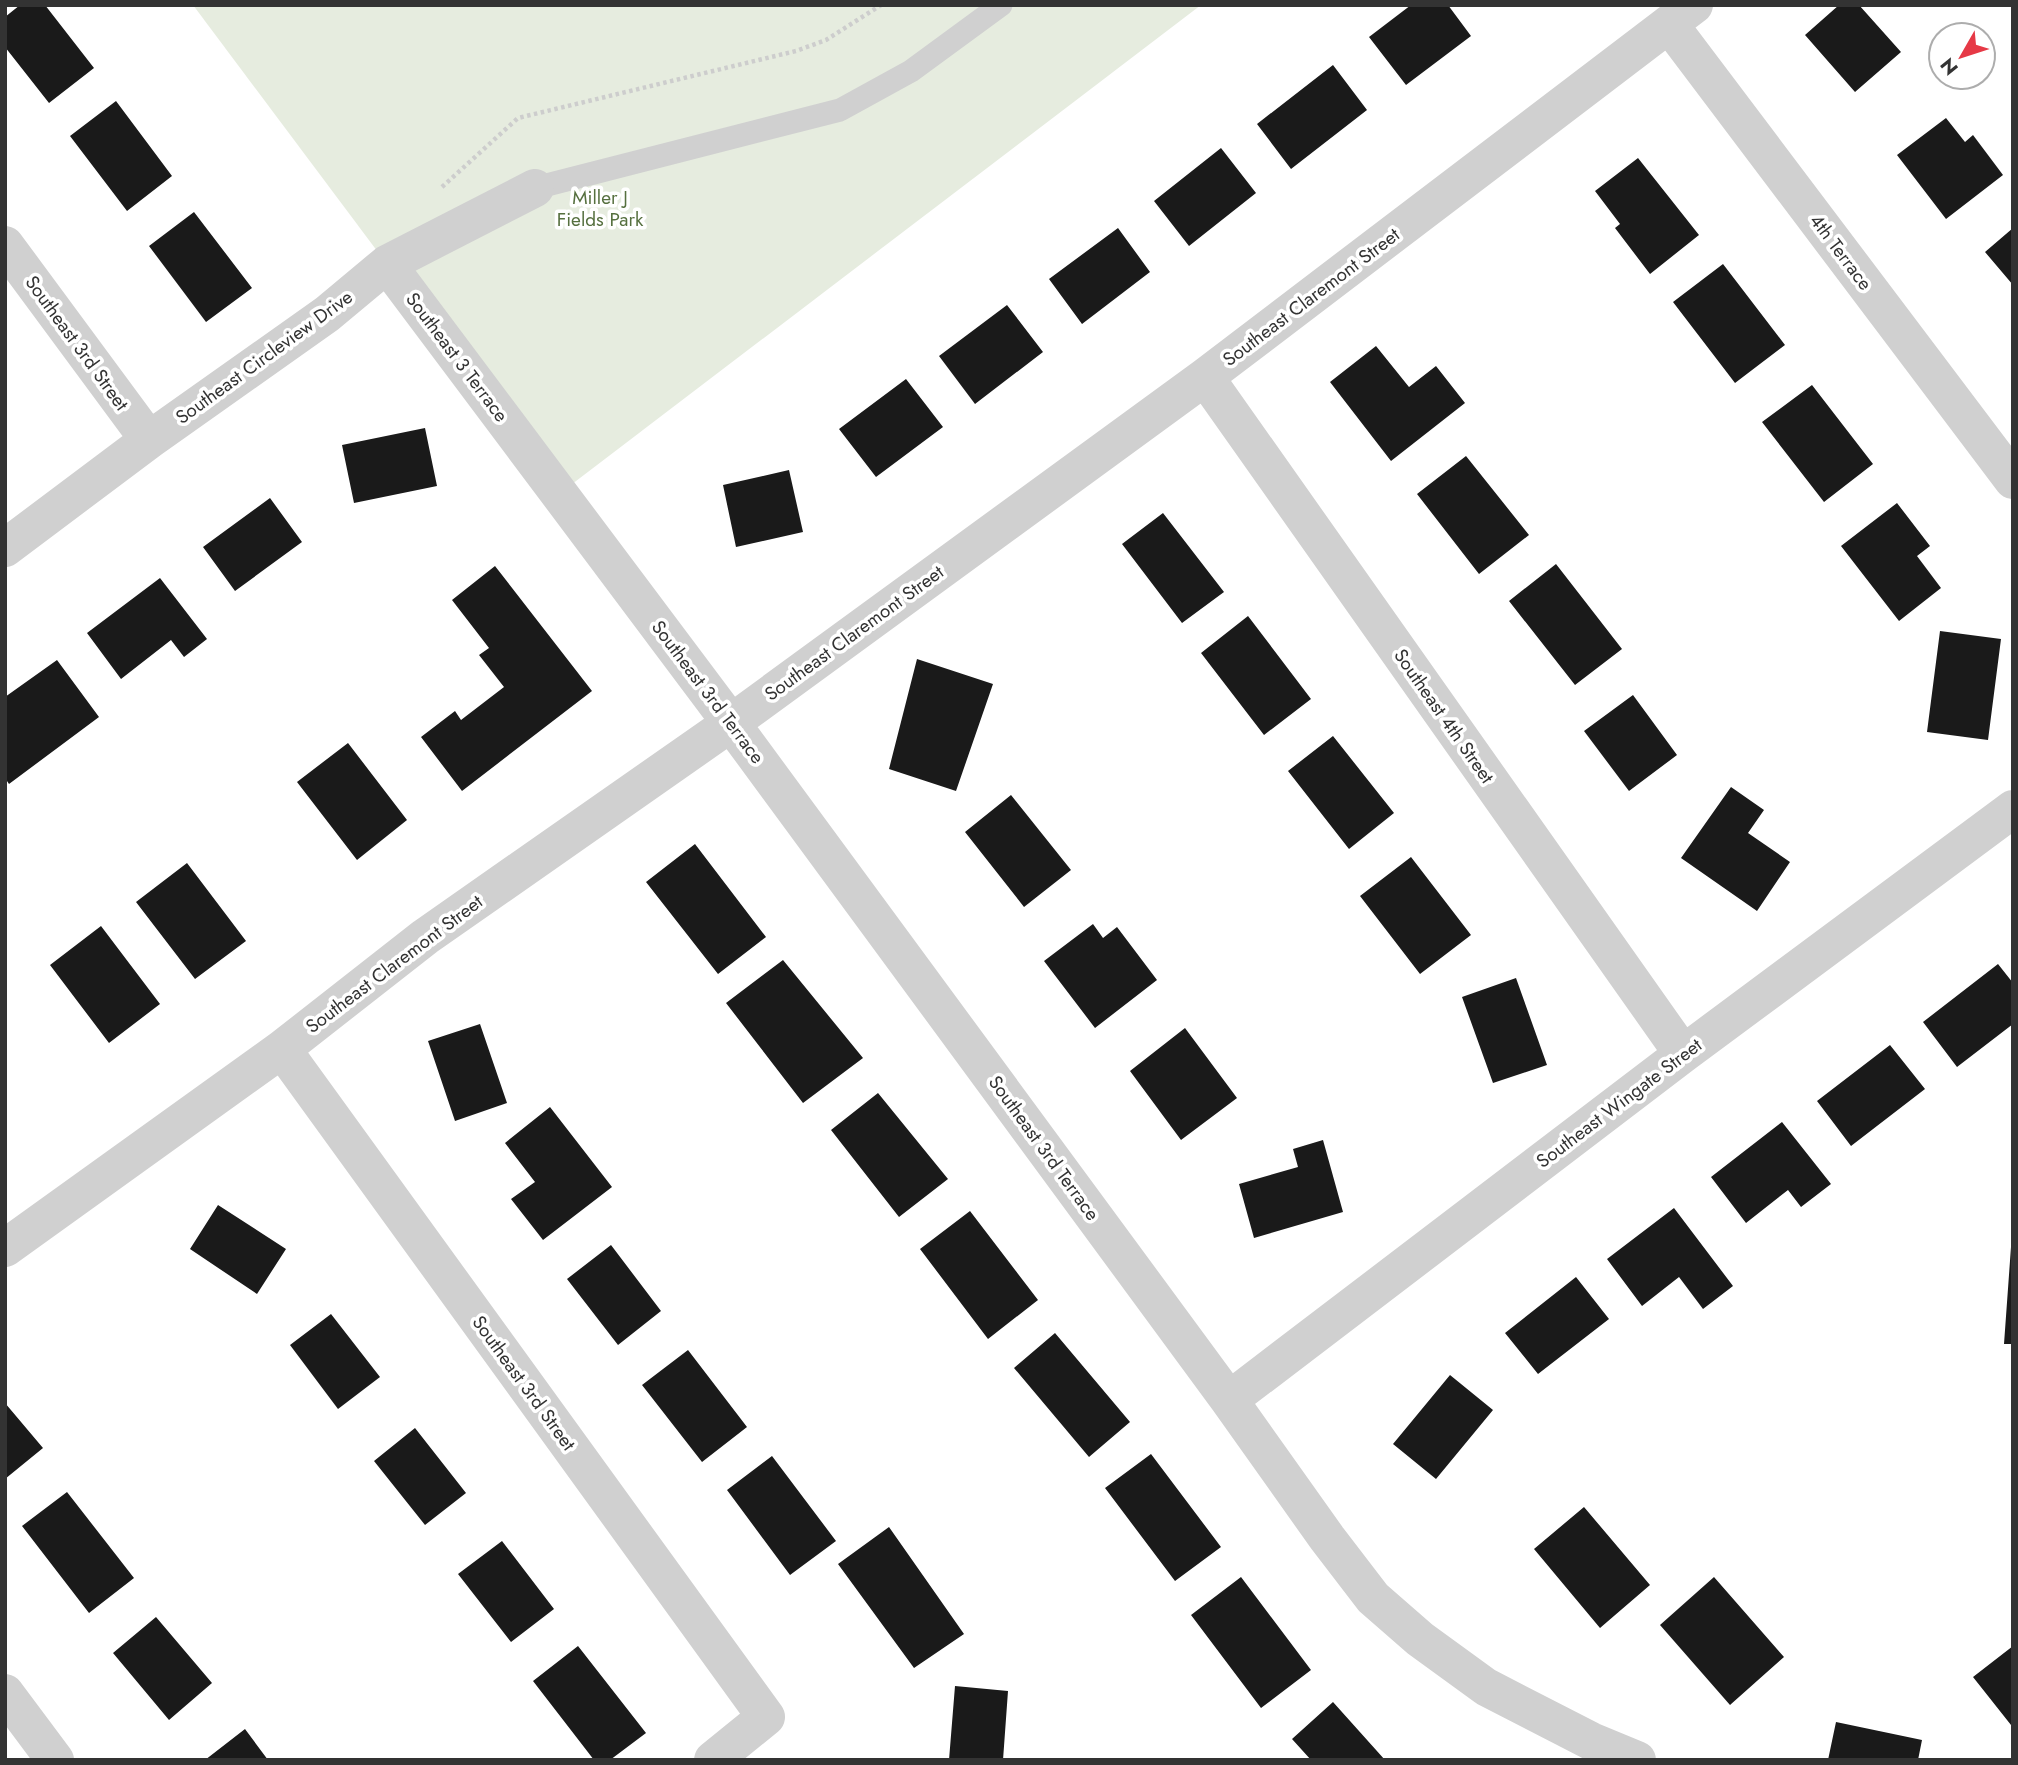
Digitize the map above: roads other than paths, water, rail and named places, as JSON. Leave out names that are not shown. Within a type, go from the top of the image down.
[{"type":"street","name":"Southeast Claremont Street","points":[[5,1248],[282,1049],[425,937],[731,723],[1205,377],[1682,15]]},
{"type":"street","name":"4th Terrace","points":[[1682,15],[2013,480]]},
{"type":"street","name":"Southeast Circleview Drive","points":[[5,548],[149,440],[327,314],[387,264],[535,188]]},
{"type":"street","name":"Southeast 3rd Street","points":[[5,245],[149,440]]},
{"type":"street","name":"Southeast 3 Terrace","points":[[387,264],[526,450]]},
{"type":"street","name":"Southeast 4th Street","points":[[1205,377],[1683,1054]]},
{"type":"street","name":"Southeast 3rd Terrace","points":[[526,450],[731,723],[1373,1598],[1420,1639],[1486,1687],[1591,1741],[1637,1760]]},
{"type":"street","name":"Southeast Wingate Street","points":[[1229,1401],[1683,1054],[2013,809]]},
{"type":"street","name":"Southeast 3rd Street","points":[[282,1049],[766,1717],[713,1760]]},
{"type":"street","points":[[5,1693],[55,1760]]},
{"type":"lane","points":[[535,188],[840,110],[911,71],[1001,5]]},
{"type":"park label","name":"Miller J Fields Park","points":[[600,208]]}]
